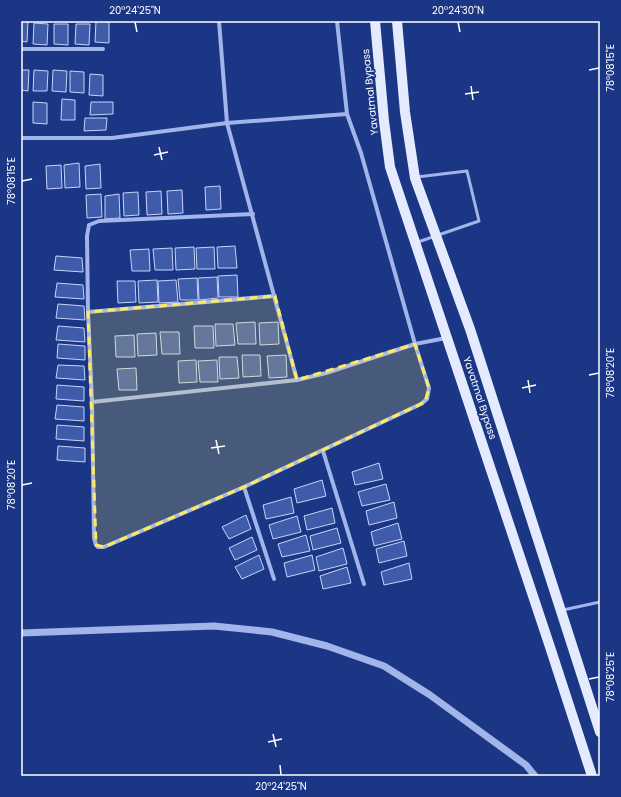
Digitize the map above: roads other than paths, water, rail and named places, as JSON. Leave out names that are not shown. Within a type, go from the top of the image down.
[{"type":"main road","name":"Yavatmal Bypass","points":[[375,21],[384,121],[390,166],[592,776]]},
{"type":"main road","name":"Yavatmal Bypass","points":[[397,21],[405,112],[415,178],[470,330],[600,732]]},
{"type":"street","points":[[219,21],[227,123],[297,380]]},
{"type":"street","points":[[253,214],[99,221],[89,225],[87,236],[88,312],[92,402],[94,538],[98,547],[104,547],[244,487],[323,451],[425,402],[429,394],[429,388],[415,344],[361,153],[347,114],[337,21]]},
{"type":"street","points":[[21,49],[103,49]]},
{"type":"street","points":[[21,138],[112,138],[227,123],[347,114]]},
{"type":"street","points":[[88,312],[275,296]]},
{"type":"street","points":[[92,402],[297,380],[326,373],[415,344],[447,338]]},
{"type":"street","points":[[323,451],[364,584]]},
{"type":"street","points":[[244,487],[274,579]]},
{"type":"street","points":[[21,633],[214,626],[272,632],[320,644],[384,666],[430,695],[526,765],[535,776]]},
{"type":"lane","points":[[415,178],[467,170],[480,221],[415,243]]},
{"type":"lane","points":[[560,611],[600,602]]}]
